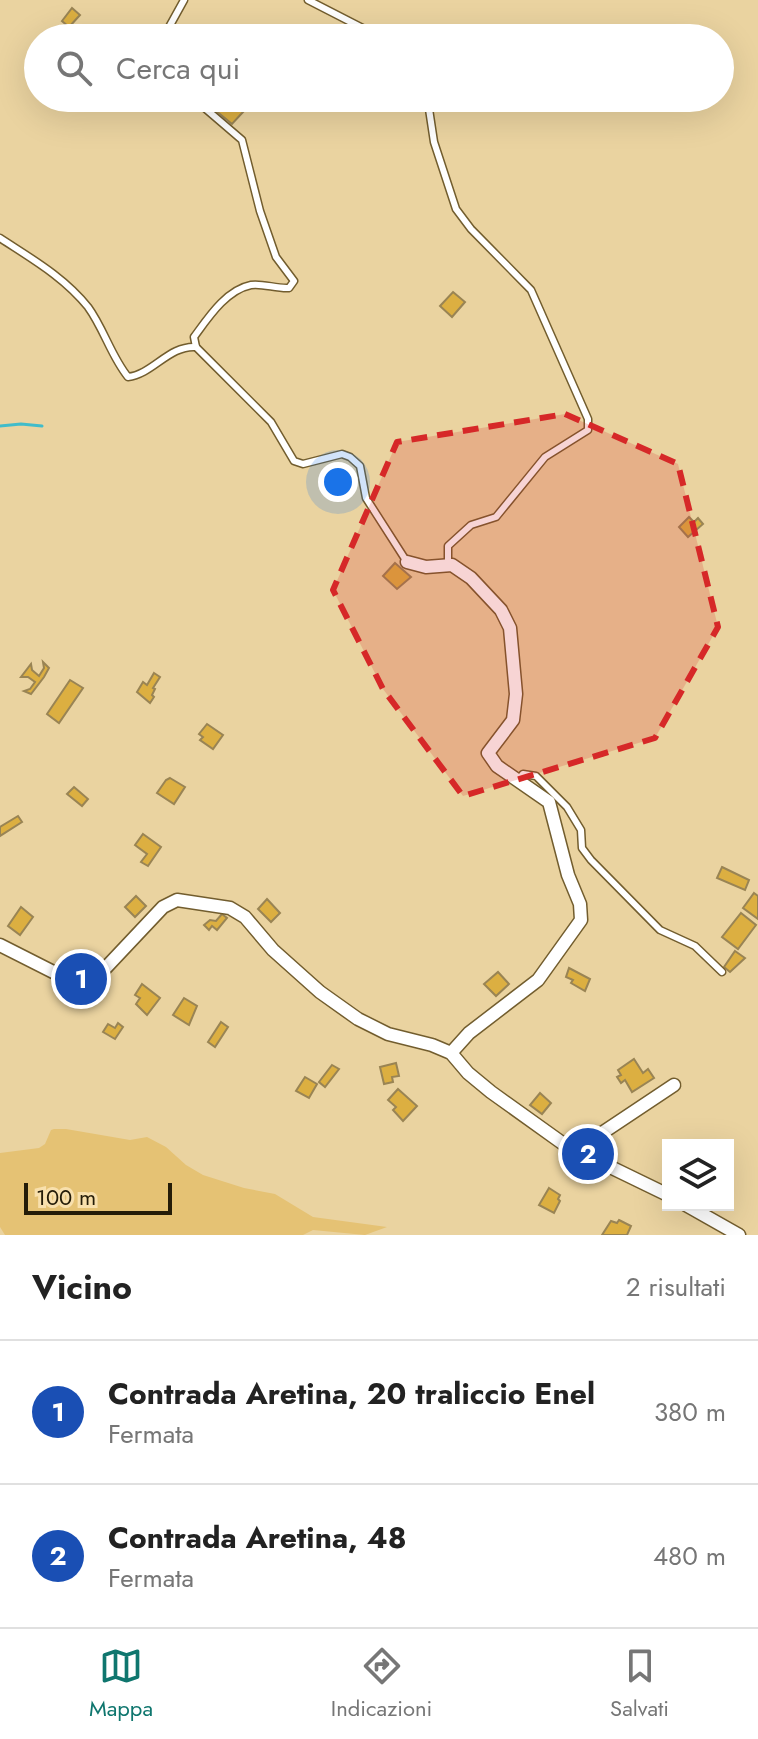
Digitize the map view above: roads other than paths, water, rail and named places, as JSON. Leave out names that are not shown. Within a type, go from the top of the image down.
[{"type":"street","points":[[407,562],[426,567],[452,565],[471,578],[501,610],[510,628],[516,694],[513,720],[488,753],[497,766],[549,802],[558,842],[580,904],[581,920],[538,980],[469,1033],[451,1053]]},
{"type":"street","points":[[0,945],[79,985],[89,983],[98,976],[163,907],[177,900],[230,908],[245,917],[273,950],[320,992],[358,1019],[388,1034],[451,1053],[468,1073],[491,1092],[575,1151],[662,1192]]},
{"type":"street","points":[[575,1151],[674,1085]]},
{"type":"street","points":[[697,1211],[739,1235]]},
{"type":"lane","points":[[171,24],[184,0]]},
{"type":"lane","points":[[308,0],[355,24]]},
{"type":"lane","points":[[209,112],[242,140],[260,211],[276,257],[294,281],[289,288],[276,289],[253,284],[237,290],[214,310],[194,337],[196,347],[271,422],[294,461],[303,464],[342,454],[360,466],[366,498],[407,562]]},
{"type":"lane","points":[[429,112],[434,142],[456,209],[471,229],[531,290],[588,419],[588,430],[545,457],[496,517],[471,525],[448,546],[448,565]]},
{"type":"lane","points":[[0,238],[56,274],[89,309],[128,377],[138,376],[170,354],[188,346],[196,347]]},
{"type":"lane","points":[[518,780],[523,774],[536,776],[567,807],[581,830],[582,848],[591,860],[660,930],[695,946],[722,972]]},
{"type":"waterway","points":[[0,426],[42,426]]},
{"type":"place","name":"Contrada Aretina, 20 traliccio Enel","points":[[81,979]]},
{"type":"place","name":"Contrada Aretina, 48","points":[[588,1154]]}]
